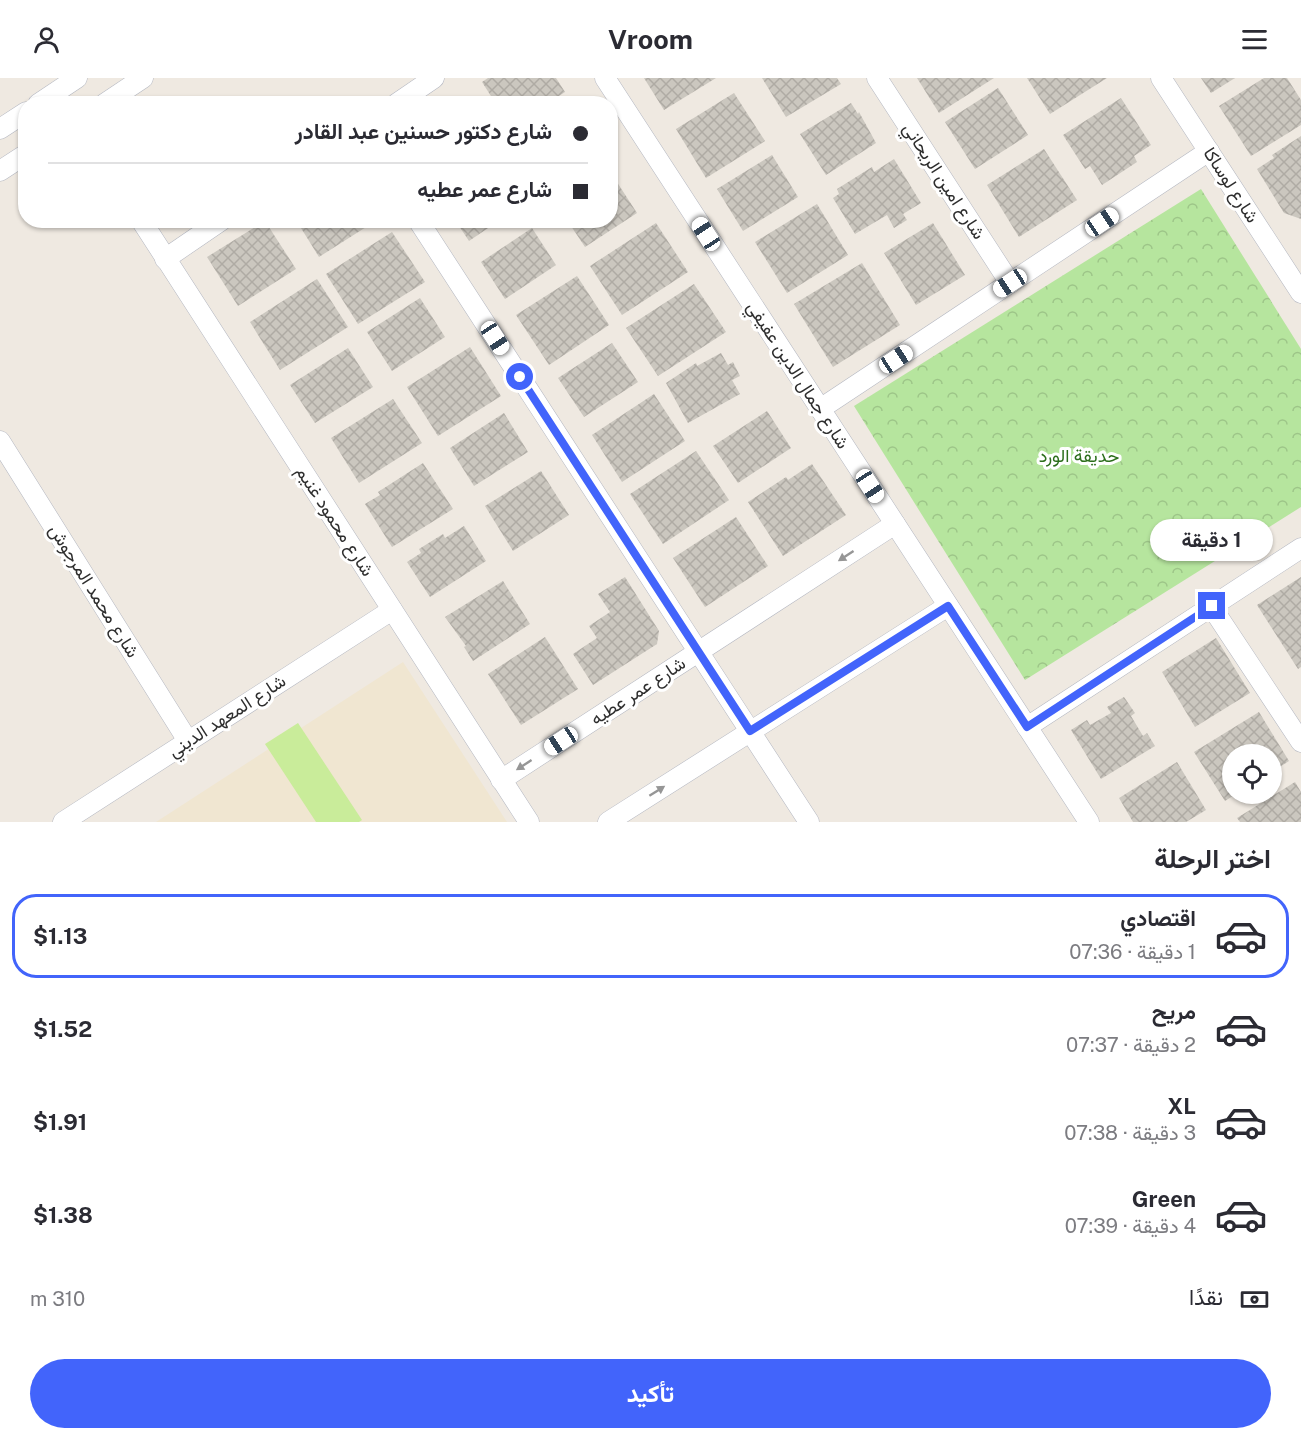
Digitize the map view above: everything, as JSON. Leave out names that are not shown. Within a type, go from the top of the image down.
[{"type":"street","points":[[62,96],[77,78]]},
{"type":"street","points":[[116,96],[143,78]]},
{"type":"street","points":[[408,96],[434,78]]},
{"type":"street","name":"شارع جمال الدين عفيفي","points":[[605,78],[617,96]]},
{"type":"street","name":"شارع امين الريحاني","points":[[877,78],[1010,283]]},
{"type":"street","name":"شارع لوساكا","points":[[1161,78],[1297,279]]},
{"type":"street","name":"شارع جمال الدين عفيفي","points":[[618,98],[1089,822]]},
{"type":"street","points":[[0,129],[18,117]]},
{"type":"street","points":[[820,409],[1209,151]]},
{"type":"street","points":[[0,171],[18,159]]},
{"type":"street","name":"شارع محمود غنيم","points":[[146,228],[529,822]]},
{"type":"street","points":[[165,259],[210,228]]},
{"type":"street","points":[[423,228],[809,822]]},
{"type":"street","name":"شارع محمد المرجوش","points":[[0,441],[188,741]]},
{"type":"street","name":"شارع عمر عطيه","points":[[501,780],[896,524]]},
{"type":"street","points":[[1027,727],[1301,548]]},
{"type":"street","points":[[608,822],[948,606]]},
{"type":"street","points":[[1212,606],[1301,742]]},
{"type":"street","name":"شارع المعهد الديني","points":[[63,822],[392,610]]},
{"type":"shaded area","points":[[403,662],[507,822],[156,822]]},
{"type":"green space","name":"حديقة الورد","points":[[1201,189],[1301,349],[1301,507],[1025,680],[854,406]]},
{"type":"green space","points":[[298,723],[362,820],[359,822],[316,822],[265,744]]},
{"type":"building","points":[[488,78],[556,78],[565,92],[559,96],[491,96],[482,82]]},
{"type":"building","points":[[644,78],[716,78],[664,110]]},
{"type":"building","points":[[762,78],[837,78],[841,84],[786,117]]},
{"type":"building","points":[[917,78],[994,78],[939,113]]},
{"type":"building","points":[[1027,78],[1107,78],[1050,114]]},
{"type":"building","points":[[1201,78],[1235,78],[1211,93]]},
{"type":"building","points":[[1264,78],[1287,78],[1301,100],[1301,125],[1251,156],[1219,106]]},
{"type":"building","points":[[998,88],[1028,135],[975,169],[945,122]]},
{"type":"building","points":[[734,93],[765,141],[706,178],[676,129]]},
{"type":"building","points":[[1121,98],[1151,145],[1134,156],[1137,162],[1102,185],[1090,166],[1085,169],[1063,135]]},
{"type":"building","points":[[851,103],[858,114],[859,112],[876,143],[826,175],[800,134]]},
{"type":"building","points":[[1301,136],[1301,219],[1284,213],[1257,169],[1274,158],[1272,155]]},
{"type":"building","points":[[1044,149],[1077,200],[1019,237],[987,185]]},
{"type":"building","points":[[772,155],[798,197],[743,231],[717,189]]},
{"type":"building","points":[[894,159],[921,203],[903,214],[907,220],[894,228],[887,215],[855,234],[833,198],[839,194],[837,189],[872,167],[874,172]]},
{"type":"building","points":[[618,184],[637,213],[618,225]]},
{"type":"building","points":[[817,204],[848,255],[787,293],[755,242]]},
{"type":"building","points":[[656,223],[688,272],[622,315],[590,266]]},
{"type":"building","points":[[933,223],[965,275],[916,305],[884,253]]},
{"type":"building","points":[[254,228],[270,228],[296,269],[238,306],[207,257]]},
{"type":"building","points":[[301,228],[365,228],[319,257]]},
{"type":"building","points":[[460,228],[488,228],[469,241]]},
{"type":"building","points":[[532,228],[556,265],[505,299],[481,262]]},
{"type":"building","points":[[572,228],[614,228],[585,247]]},
{"type":"building","points":[[392,232],[425,282],[358,324],[326,274]]},
{"type":"building","points":[[862,263],[900,325],[833,367],[794,304]]},
{"type":"building","points":[[577,276],[609,325],[549,365],[516,315]]},
{"type":"building","points":[[317,279],[348,327],[280,370],[250,322]]},
{"type":"building","points":[[694,284],[726,332],[658,376],[626,328]]},
{"type":"building","points":[[420,298],[445,337],[392,371],[367,332]]},
{"type":"building","points":[[612,343],[638,382],[584,417],[558,378]]},
{"type":"building","points":[[470,347],[501,396],[438,436],[407,387]]},
{"type":"building","points":[[348,348],[373,387],[315,423],[290,385]]},
{"type":"building","points":[[721,353],[728,365],[733,362],[740,376],[732,380],[740,394],[688,423],[666,383],[696,363],[697,366]]},
{"type":"building","points":[[654,394],[685,441],[622,482],[592,435]]},
{"type":"building","points":[[393,399],[422,443],[359,483],[331,438]]},
{"type":"building","points":[[767,411],[791,448],[738,483],[713,446]]},
{"type":"building","points":[[504,413],[528,452],[474,486],[450,448]]},
{"type":"building","points":[[696,451],[729,500],[663,544],[630,494]]},
{"type":"building","points":[[423,463],[453,509],[392,547],[365,504],[380,495],[378,492]]},
{"type":"building","points":[[812,464],[846,515],[783,556],[748,502],[786,477],[788,480]]},
{"type":"building","points":[[541,471],[569,515],[513,551],[485,506]]},
{"type":"building","points":[[736,517],[768,566],[705,607],[673,558]]},
{"type":"building","points":[[464,526],[486,561],[430,597],[407,562],[421,553],[419,549],[443,534],[445,538]]},
{"type":"building","points":[[625,577],[659,631],[657,644],[593,685],[573,654],[597,638],[589,626],[610,612],[598,594]]},
{"type":"building","points":[[1301,577],[1301,667],[1298,669],[1257,605]]},
{"type":"building","points":[[503,581],[530,624],[473,661],[464,647],[466,646],[445,617]]},
{"type":"building","points":[[545,637],[578,689],[521,725],[488,674]]},
{"type":"building","points":[[1216,638],[1250,693],[1195,727],[1162,672]]},
{"type":"building","points":[[1124,697],[1135,713],[1131,716],[1143,736],[1147,733],[1155,746],[1101,779],[1071,730],[1087,720],[1090,725],[1111,713],[1107,707]]},
{"type":"building","points":[[1259,712],[1279,744],[1222,744],[1222,796],[1194,752]]},
{"type":"building","points":[[1282,750],[1289,761],[1282,766]]},
{"type":"building","points":[[1177,762],[1206,810],[1186,822],[1133,822],[1119,798]]},
{"type":"building","points":[[1295,782],[1301,792],[1301,822],[1240,822],[1237,818],[1260,804],[1282,804],[1282,790]]},
{"type":"route","points":[[520,377],[750,731],[948,606],[1027,727],[1212,606]]}]
